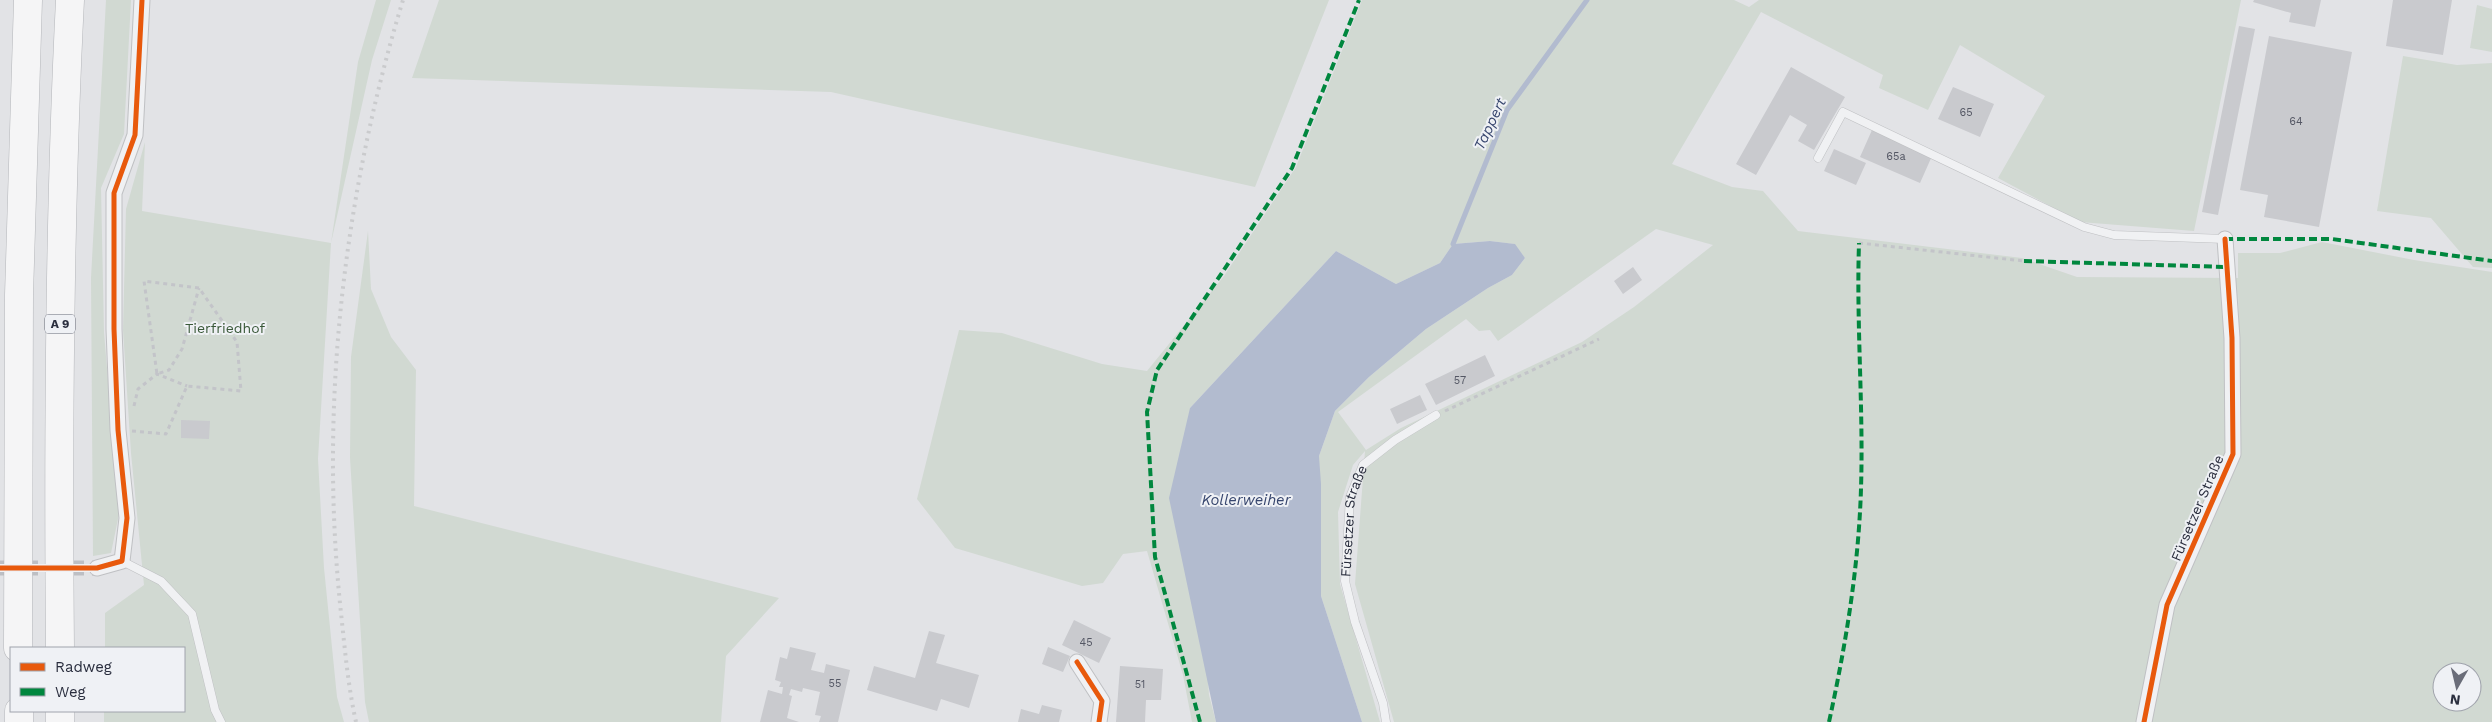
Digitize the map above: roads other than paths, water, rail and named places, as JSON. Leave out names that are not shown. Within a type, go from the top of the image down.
[{"type":"highway","points":[[18,647],[19,295],[28,0]]},
{"type":"highway","name":"A 9","points":[[60,647],[58,446],[60,309],[70,0]]},
{"type":"street","points":[[97,568],[122,561],[127,518],[118,430],[114,329],[114,193],[136,135],[142,0]]},
{"type":"street","name":"Fürsetzer Straße","points":[[2144,722],[2167,605],[2233,454],[2232,338],[2225,239]]},
{"type":"street","points":[[1077,662],[1102,701],[1099,722]]},
{"type":"lane","points":[[1818,158],[1843,112],[2084,227],[2114,236],[2225,239]]},
{"type":"lane","name":"Fürsetzer Straße","points":[[1386,722],[1383,703],[1354,622],[1345,581],[1350,496],[1363,465],[1395,440],[1436,415]]},
{"type":"lane","points":[[122,561],[161,581],[192,614],[215,710],[221,722]]},
{"type":"water","name":"Kollerweiher","points":[[1490,241],[1515,244],[1525,258],[1512,275],[1488,288],[1426,329],[1369,377],[1335,411],[1319,456],[1321,484],[1321,596],[1362,722],[1216,722],[1169,498],[1190,408],[1336,251],[1396,284],[1440,263],[1453,244]]},
{"type":"waterway","name":"Tappert","points":[[1453,244],[1507,110],[1587,0]]},
{"type":"tunnel","points":[[0,568],[97,568]]},
{"type":"railway","points":[[356,722],[345,654],[335,536],[333,458],[335,381],[341,304],[351,226],[382,74],[403,0]]},
{"type":"park label","name":"Tierfriedhof","points":[[225,328]]}]
